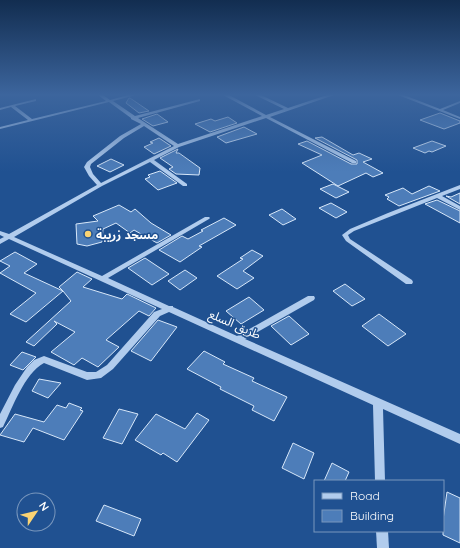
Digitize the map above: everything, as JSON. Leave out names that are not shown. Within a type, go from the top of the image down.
[{"type":"street","points":[[0,127],[28,121]]},
{"type":"street","points":[[137,121],[177,146]]},
{"type":"street","points":[[0,242],[8,236],[100,185],[177,146],[252,121]]},
{"type":"street","points":[[275,121],[354,162]]},
{"type":"street","points":[[100,185],[91,175],[87,167],[89,163],[122,137],[143,125]]},
{"type":"street","points":[[150,159],[185,185]]},
{"type":"street","points":[[409,282],[348,240],[345,236],[352,230],[460,187]]},
{"type":"street","points":[[438,196],[460,208]]},
{"type":"street","points":[[103,278],[206,218]]},
{"type":"street","name":"طريق السلع","points":[[0,233],[170,308],[460,440]]},
{"type":"street","points":[[238,339],[311,298]]},
{"type":"street","points":[[0,424],[23,381],[37,361],[44,359],[88,376],[98,375],[110,366],[157,314],[170,308]]},
{"type":"street","points":[[378,402],[380,480]]},
{"type":"street","points":[[382,532],[382,548]]},
{"type":"building","points":[[144,121],[166,121],[168,122],[153,126]]},
{"type":"building","points":[[206,121],[233,121],[237,123],[210,132],[195,124]]},
{"type":"building","points":[[422,121],[460,121],[460,123],[444,129]]},
{"type":"building","points":[[244,127],[257,134],[226,143],[217,137]]},
{"type":"building","points":[[322,137],[353,155],[359,153],[372,159],[363,162],[383,173],[373,177],[366,173],[338,186],[302,163],[322,155],[298,144],[307,141],[351,164],[357,164],[357,160],[315,138]]},
{"type":"building","points":[[159,138],[171,146],[154,154],[144,147],[153,143],[150,142]]},
{"type":"building","points":[[432,141],[446,146],[432,152],[429,151],[425,153],[413,148]]},
{"type":"building","points":[[178,149],[176,153],[179,153],[200,168],[199,175],[176,174],[169,169],[173,167],[160,158]]},
{"type":"building","points":[[111,159],[124,165],[110,172],[97,166]]},
{"type":"building","points":[[160,171],[177,183],[158,190],[145,179],[150,177],[148,175]]},
{"type":"building","points":[[333,184],[349,192],[336,198],[320,189]]},
{"type":"building","points":[[429,186],[440,191],[399,206],[387,199],[389,197],[385,195],[403,188],[412,194]]},
{"type":"building","points":[[460,193],[460,204],[446,196],[451,197]]},
{"type":"building","points":[[437,200],[460,211],[460,223],[425,204]]},
{"type":"building","points":[[331,203],[347,212],[336,218],[319,208]]},
{"type":"building","points":[[119,205],[131,212],[135,209],[151,223],[171,235],[157,243],[134,230],[130,233],[116,223],[103,229],[102,242],[87,246],[77,244],[76,224],[98,221],[93,216]]},
{"type":"building","points":[[282,209],[296,219],[283,225],[269,215]]},
{"type":"building","points":[[224,218],[236,225],[199,246],[202,247],[180,262],[159,250],[182,236],[188,239],[203,231],[201,230]]},
{"type":"building","points":[[252,250],[263,256],[243,271],[254,278],[237,289],[217,276],[243,259],[240,258]]},
{"type":"building","points":[[15,252],[37,264],[24,273],[63,291],[26,322],[10,314],[36,293],[0,273],[10,266],[0,261]]},
{"type":"building","points":[[145,258],[169,274],[152,285],[128,268]]},
{"type":"building","points":[[185,270],[197,278],[180,290],[168,281]]},
{"type":"building","points":[[77,272],[92,279],[83,287],[122,299],[127,294],[156,308],[149,316],[139,311],[106,340],[119,347],[98,367],[82,358],[74,365],[51,352],[75,332],[54,321],[57,324],[34,346],[26,342],[71,301],[59,287]]},
{"type":"building","points":[[345,284],[365,299],[352,306],[333,291]]},
{"type":"building","points":[[249,297],[264,310],[241,324],[226,311]]},
{"type":"building","points":[[379,314],[406,334],[388,346],[362,326]]},
{"type":"building","points":[[289,316],[309,334],[291,345],[271,326]]},
{"type":"building","points":[[158,320],[177,327],[151,361],[131,351]]},
{"type":"building","points":[[204,351],[225,362],[223,364],[254,378],[252,381],[287,397],[274,421],[252,410],[254,406],[220,389],[221,387],[187,369]]},
{"type":"building","points":[[22,352],[36,357],[23,370],[10,365]]},
{"type":"building","points":[[39,379],[61,383],[48,398],[32,391]]},
{"type":"building","points":[[69,403],[82,408],[80,410],[83,411],[64,440],[33,428],[24,442],[0,435],[15,414],[44,422],[57,405],[66,408]]},
{"type":"building","points":[[119,409],[138,414],[122,444],[103,438]]},
{"type":"building","points":[[197,413],[209,420],[177,462],[163,453],[161,455],[135,440],[156,414],[185,429]]},
{"type":"building","points":[[293,443],[314,453],[304,479],[282,468]]},
{"type":"building","points":[[332,463],[349,472],[345,480],[324,480]]},
{"type":"building","points":[[447,492],[460,498],[460,543],[443,535]]},
{"type":"building","points":[[104,505],[141,519],[134,536],[96,521]]},
{"type":"place","name":"مسجد زريبة","points":[[88,234]]}]
